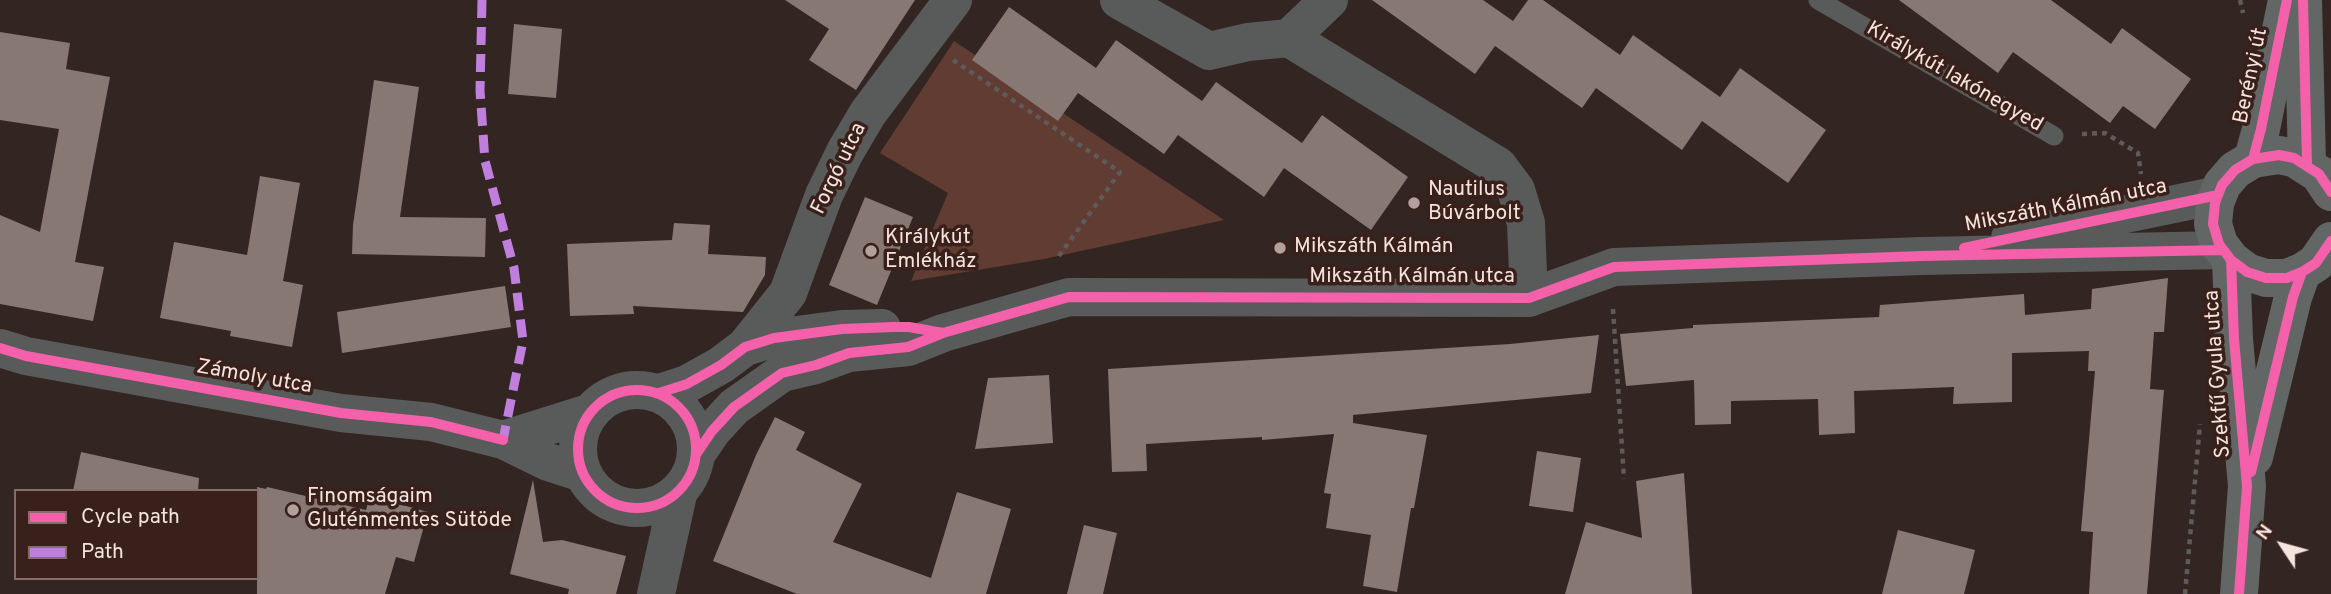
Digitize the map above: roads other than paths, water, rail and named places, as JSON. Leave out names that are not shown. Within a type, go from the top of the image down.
[{"type":"main road","name":"Berényi út","points":[[2287,0],[2253,159],[2279,155],[2294,158],[2324,182]]},
{"type":"main road","name":"Berényi út","points":[[2303,0],[2324,182]]},
{"type":"main road","points":[[2253,159],[2235,170],[2222,185],[2218,195],[2213,224],[2227,255],[2247,272],[2266,278],[2287,278],[2323,253]]},
{"type":"main road","name":"Szekfű Gyula utca","points":[[2247,486],[2293,297],[2323,253]]},
{"type":"main road","name":"Szekfű Gyula utca","points":[[2227,255],[2247,486],[2239,594]]},
{"type":"street","name":"Forgó utca","points":[[746,347],[788,293],[824,195],[868,113],[953,0]]},
{"type":"street","points":[[1119,0],[1209,51],[1248,42],[1289,38],[1329,0]]},
{"type":"street","name":"Mikszáth Kálmán utca","points":[[1289,38],[1498,166],[1516,190],[1526,223],[1528,298]]},
{"type":"street","name":"Mikszáth Kálmán utca","points":[[1923,256],[2218,195]]},
{"type":"street","name":"Mikszáth Kálmán utca","points":[[696,453],[734,407],[782,373],[849,353],[908,346],[943,333],[1069,297],[1528,298],[1615,267],[1923,256],[2227,255]]},
{"type":"street","name":"Mikszáth Kálmán utca","points":[[659,393],[687,384],[746,347],[774,338],[842,329],[909,327],[943,333]]},
{"type":"street","name":"Zámoly utca","points":[[0,348],[26,356],[341,413],[431,422],[503,440],[548,462],[582,473]]},
{"type":"street","points":[[639,389],[659,393],[675,402],[687,416],[695,435],[696,453],[691,474],[679,490],[666,501],[650,507],[633,508],[616,504],[594,490],[582,473],[578,453],[579,432],[589,413],[603,400],[620,391],[639,389]]},
{"type":"street","points":[[503,440],[589,413]]},
{"type":"street","points":[[667,591],[679,490]]},
{"type":"street","points":[[616,504],[667,591]]},
{"type":"lane","name":"Királykút lakónegyed","points":[[1818,0],[2054,136]]},
{"type":"place","name":"Nautilus Búvárbolt","points":[[1414,203]]},
{"type":"place","name":"Mikszáth Kálmán","points":[[1280,248]]},
{"type":"place","name":"Királykút Emlékház","points":[[871,251]]},
{"type":"place","name":"Finomságaim Gluténmentes Sütöde","points":[[293,510]]}]
